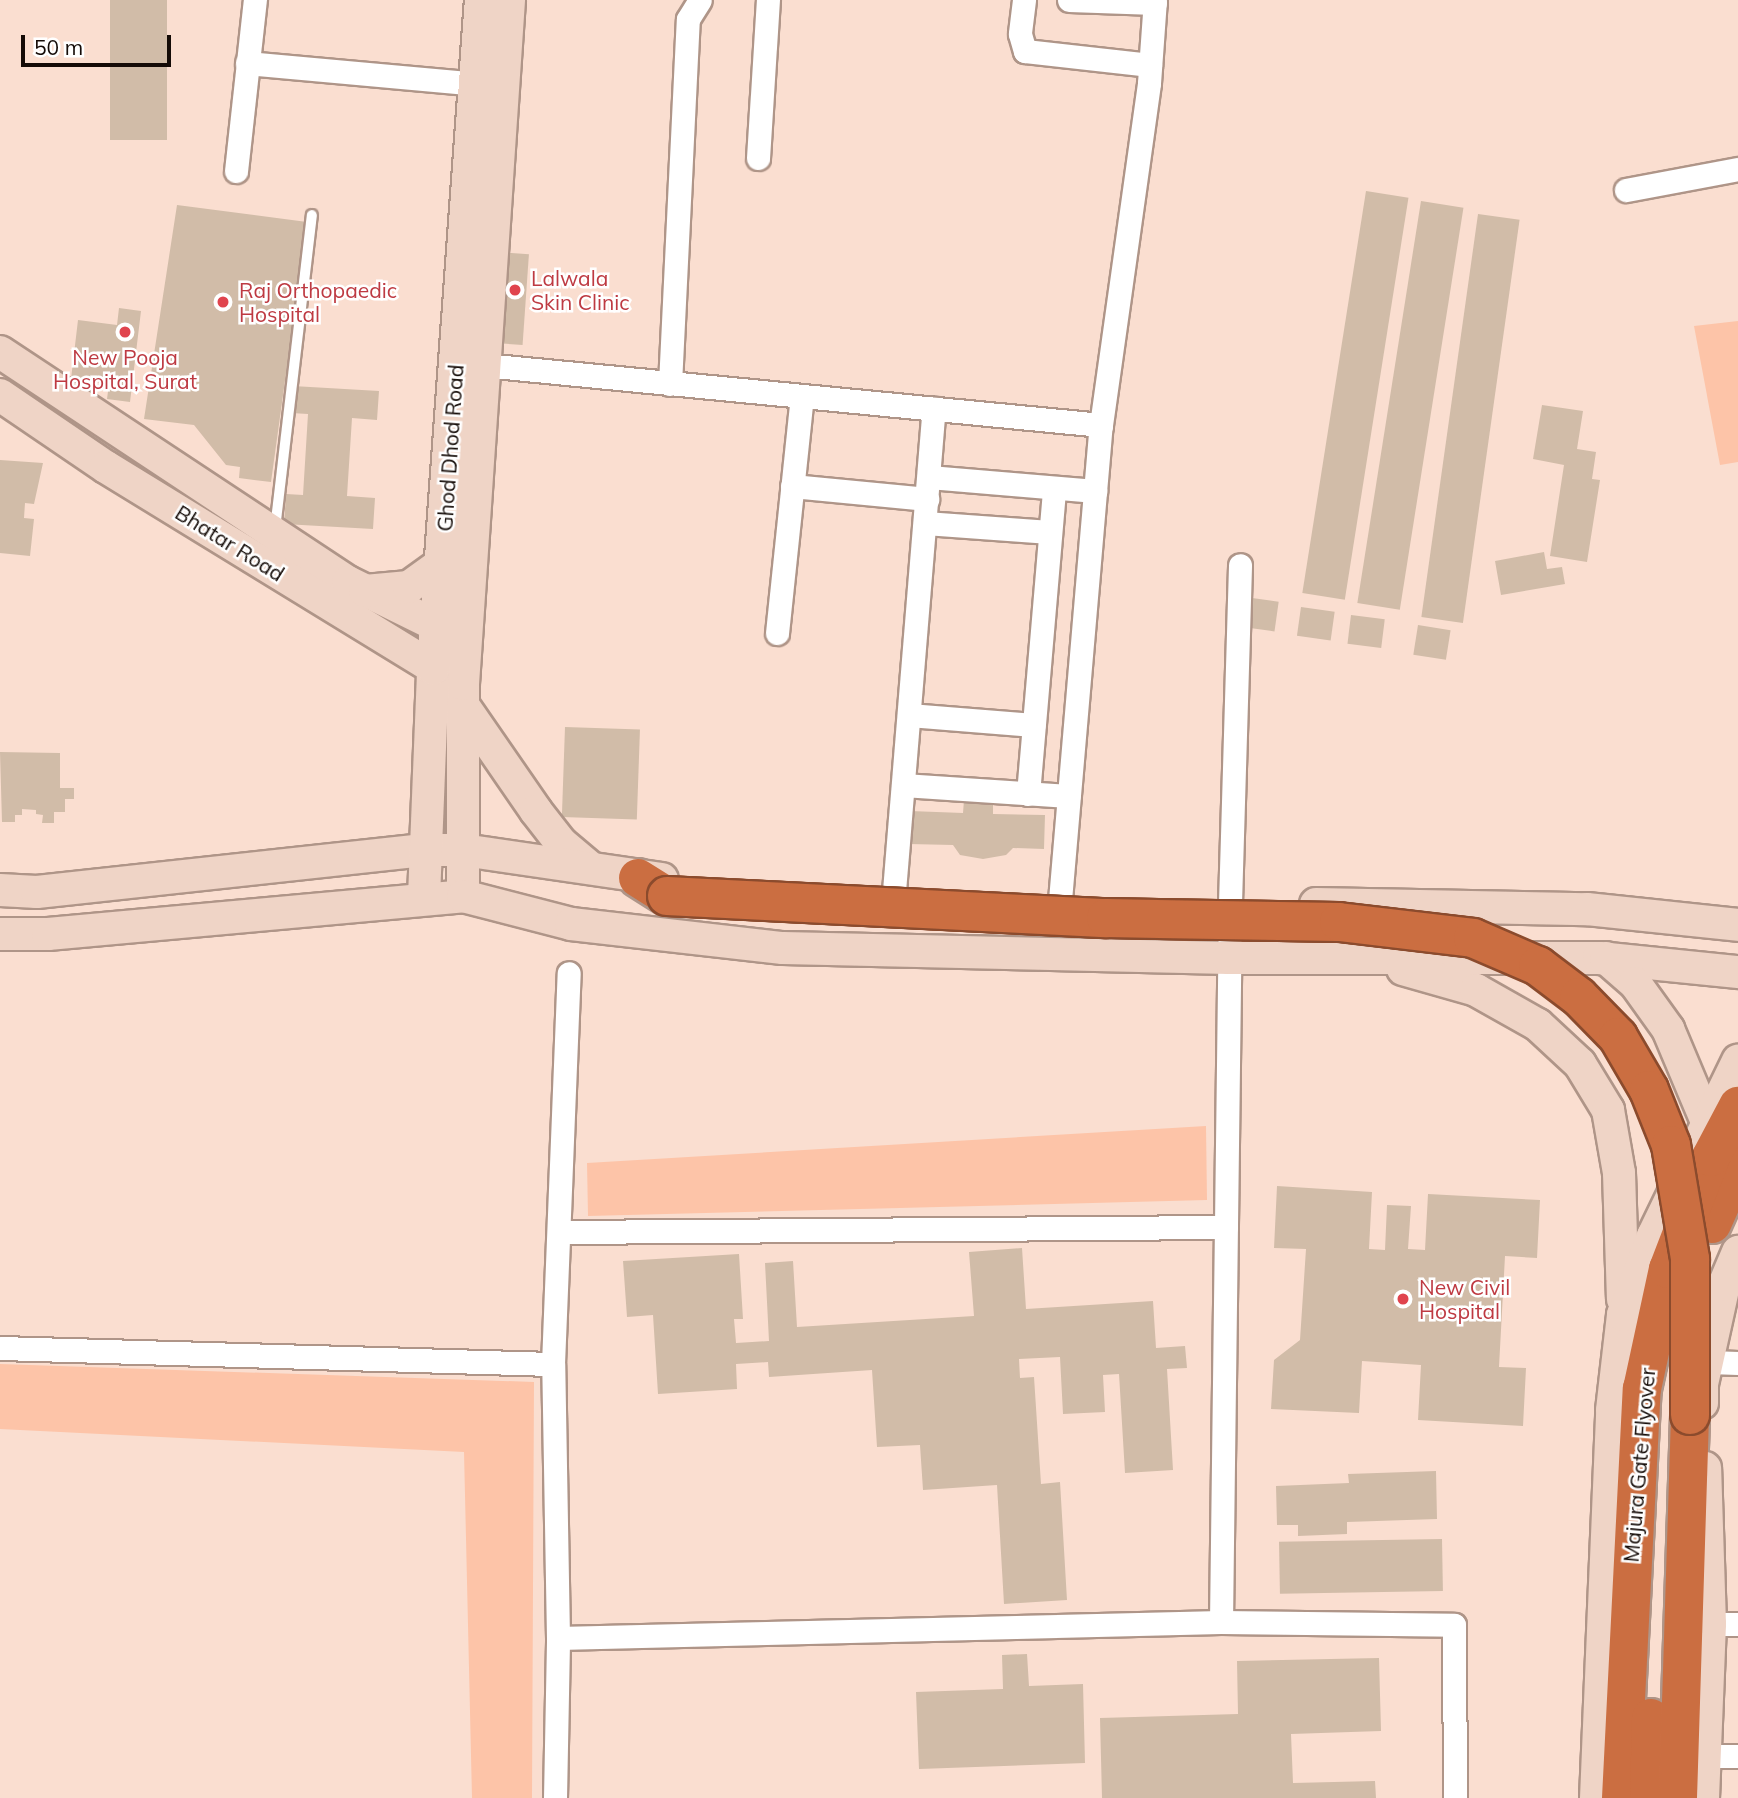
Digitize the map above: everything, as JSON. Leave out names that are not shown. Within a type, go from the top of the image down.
[{"type":"highway","points":[[652,887],[1410,928],[1474,938],[1538,966],[1580,997],[1618,1037],[1648,1090],[1671,1145],[1690,1259],[1678,1798]]},
{"type":"highway","name":"Majura Gate Flyover","points":[[1621,1798],[1642,1389],[1668,1269],[1711,1157],[1723,1114]]},
{"type":"highway","name":"Majura Gate Flyover","points":[[1649,1798],[1657,1494],[1669,1352],[1721,1198],[1738,1166]]},
{"type":"street","points":[[236,170],[255,0]]},
{"type":"street","name":"Ghod Dhod Road","points":[[424,897],[433,669],[478,84],[481,0]]},
{"type":"street","points":[[463,896],[464,696],[509,0]]},
{"type":"street","points":[[670,384],[688,19],[700,0]]},
{"type":"street","points":[[758,158],[768,0]]},
{"type":"street","points":[[1024,0],[1020,34],[1025,51],[1150,65]]},
{"type":"street","points":[[1060,900],[1101,425],[1150,65],[1155,1],[1069,0]]},
{"type":"street","points":[[247,63],[478,84]]},
{"type":"street","points":[[1626,190],[1738,169]]},
{"type":"street","points":[[0,352],[363,591],[436,627],[467,638]]},
{"type":"street","points":[[484,366],[1101,425]]},
{"type":"street","name":"Bhatar Road","points":[[0,396],[106,467],[365,623],[433,669],[464,696],[536,811],[561,843],[590,867]]},
{"type":"street","points":[[777,633],[802,396]]},
{"type":"street","points":[[894,891],[934,409]]},
{"type":"street","points":[[792,486],[1054,488],[1095,491]]},
{"type":"street","points":[[1028,794],[1054,488]]},
{"type":"street","points":[[925,523],[1050,533]]},
{"type":"street","points":[[363,591],[409,587],[441,564]]},
{"type":"street","points":[[1221,1622],[1229,958],[1240,565]]},
{"type":"street","points":[[365,623],[411,680],[430,743]]},
{"type":"street","points":[[909,715],[1034,726]]},
{"type":"street","points":[[903,785],[1069,796]]},
{"type":"street","points":[[0,890],[37,892],[424,850],[463,850],[590,867],[652,887],[894,891],[1060,900],[1587,909],[1730,922]]},
{"type":"street","points":[[266,867],[270,912]]},
{"type":"street","points":[[0,934],[48,934],[424,897],[463,896],[570,923],[783,948],[1229,958],[1606,958],[1738,972]]},
{"type":"street","points":[[1323,958],[1421,971],[1476,990],[1538,1025],[1580,1064],[1608,1110],[1619,1172],[1623,1315],[1612,1410],[1596,1798]]},
{"type":"street","points":[[1606,958],[1635,983],[1723,1114]]},
{"type":"street","points":[[555,1798],[558,1638],[553,1364],[569,972]]},
{"type":"street","points":[[1623,1315],[1653,1236],[1723,1114],[1738,1061]]},
{"type":"street","points":[[560,1232],[1226,1227]]},
{"type":"street","points":[[1703,1798],[1705,1756],[1724,1624],[1702,1384],[1724,1363],[1724,1285],[1738,1252]]},
{"type":"street","points":[[0,1348],[553,1364]]},
{"type":"street","points":[[558,1638],[1221,1622],[1454,1625],[1455,1798]]},
{"type":"street","points":[[1705,1756],[1738,1756]]},
{"type":"lane","points":[[274,532],[312,215]]},
{"type":"shaded area","points":[[1738,321],[1738,462],[1720,465],[1694,326]]},
{"type":"shaded area","points":[[1206,1126],[1207,1200],[588,1216],[587,1163]]},
{"type":"shaded area","points":[[0,1364],[534,1382],[532,1798],[472,1798],[464,1452],[0,1429]]},
{"type":"building","points":[[110,0],[167,0],[167,140],[110,140]]},
{"type":"building","points":[[1366,191],[1408,198],[1345,600],[1302,593]]},
{"type":"building","points":[[1421,201],[1463,208],[1400,610],[1357,603]]},
{"type":"building","points":[[177,205],[307,222],[271,482],[239,478],[240,467],[226,465],[194,425],[144,419]]},
{"type":"building","points":[[1478,214],[1520,220],[1463,623],[1421,617]]},
{"type":"building","points":[[498,252],[529,254],[523,345],[492,343]]},
{"type":"building","points":[[119,308],[141,311],[130,402],[107,399],[109,384],[71,379],[78,320],[117,325]]},
{"type":"building","points":[[293,386],[379,391],[377,420],[352,418],[347,496],[375,498],[373,529],[284,524],[286,494],[303,495],[308,414],[291,413]]},
{"type":"building","points":[[1542,405],[1583,411],[1577,449],[1596,452],[1592,479],[1600,480],[1587,562],[1550,556],[1564,465],[1533,459]]},
{"type":"building","points":[[0,460],[43,463],[34,504],[25,503],[24,518],[34,519],[30,556],[0,553]]},
{"type":"building","points":[[1544,552],[1547,569],[1562,567],[1565,584],[1501,595],[1495,561]]},
{"type":"building","points":[[1245,597],[1279,602],[1274,631],[1241,627]]},
{"type":"building","points":[[1301,607],[1335,612],[1331,640],[1297,636]]},
{"type":"building","points":[[1351,615],[1385,619],[1381,648],[1347,644]]},
{"type":"building","points":[[1418,625],[1451,630],[1446,660],[1413,655]]},
{"type":"building","points":[[565,727],[640,730],[637,820],[562,817]]},
{"type":"building","points":[[0,752],[60,753],[60,788],[74,788],[74,799],[65,799],[65,812],[54,812],[54,823],[42,823],[43,815],[36,814],[36,810],[22,809],[22,815],[15,815],[15,822],[2,822]]},
{"type":"building","points":[[964,800],[993,800],[993,814],[1045,815],[1044,849],[1013,848],[1006,855],[983,859],[960,855],[953,845],[909,844],[910,811],[963,813]]},
{"type":"building","name":"New Civil Hospital","points":[[1277,1186],[1372,1192],[1369,1249],[1385,1250],[1387,1205],[1411,1206],[1408,1249],[1425,1250],[1428,1194],[1540,1200],[1537,1258],[1505,1256],[1499,1367],[1526,1368],[1523,1426],[1418,1420],[1421,1365],[1362,1361],[1359,1413],[1271,1409],[1274,1360],[1300,1340],[1306,1249],[1274,1248]]},
{"type":"building","points":[[1022,1248],[1026,1309],[1153,1301],[1156,1348],[1185,1346],[1187,1368],[1167,1369],[1173,1470],[1125,1473],[1119,1374],[1103,1375],[1105,1412],[1063,1414],[1060,1357],[1019,1359],[1020,1378],[1034,1377],[1041,1484],[1060,1482],[1067,1600],[1004,1604],[997,1485],[923,1490],[920,1445],[877,1447],[872,1370],[769,1377],[768,1362],[736,1364],[737,1389],[658,1394],[653,1315],[627,1317],[623,1261],[739,1254],[743,1319],[734,1319],[736,1343],[769,1341],[765,1263],[793,1261],[797,1327],[974,1316],[969,1252]]},
{"type":"building","points":[[1436,1471],[1437,1519],[1347,1522],[1347,1534],[1298,1536],[1298,1525],[1277,1525],[1276,1486],[1349,1483],[1348,1474]]},
{"type":"building","points":[[1442,1539],[1443,1591],[1280,1594],[1279,1542]]},
{"type":"building","points":[[1027,1654],[1029,1686],[1083,1684],[1085,1763],[919,1769],[916,1692],[1003,1689],[1002,1655]]},
{"type":"building","points":[[1379,1658],[1381,1731],[1291,1734],[1293,1783],[1375,1781],[1376,1798],[1102,1798],[1100,1718],[1238,1714],[1237,1661]]},
{"type":"place","name":"Lalwala Skin Clinic","points":[[515,290]]},
{"type":"place","name":"Raj Orthopaedic Hospital","points":[[223,302]]},
{"type":"place","name":"New Pooja Hospital, Surat","points":[[125,332]]},
{"type":"place","name":"New Civil Hospital","points":[[1403,1299]]}]
